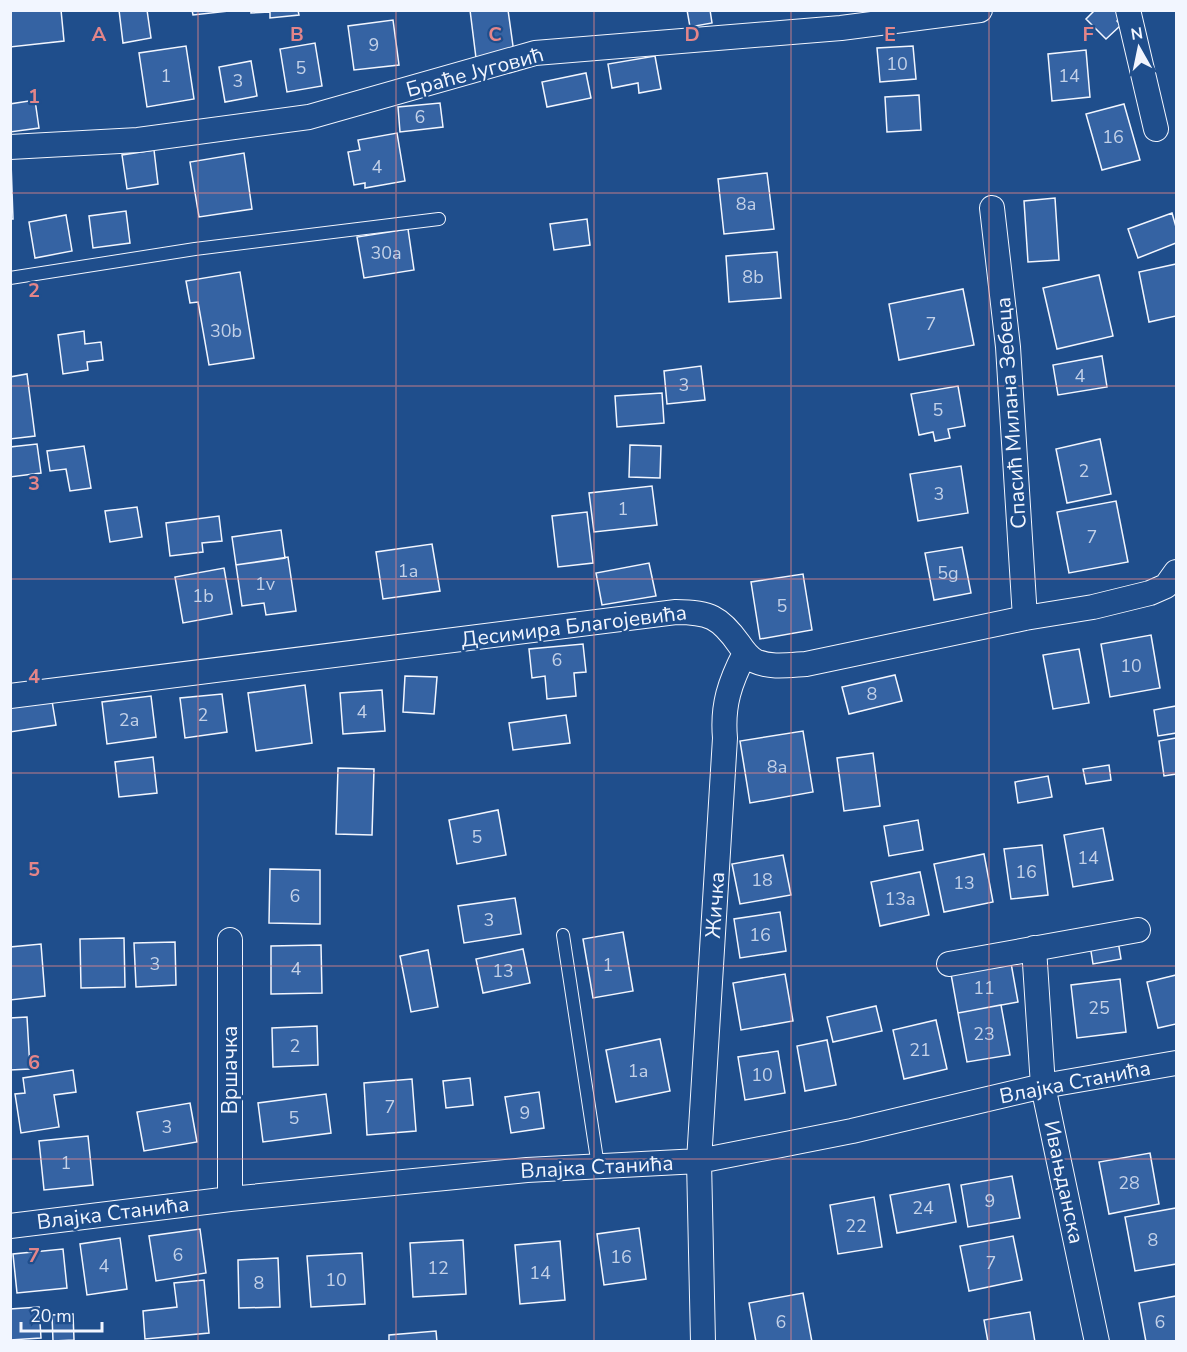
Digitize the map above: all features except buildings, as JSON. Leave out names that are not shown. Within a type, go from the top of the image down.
[{"type":"street","name":"Браће Југовић","points":[[10,147],[138,140],[309,117],[536,53],[841,28],[980,10]]},
{"type":"street","points":[[1128,10],[1156,129]]},
{"type":"street","name":"Спасић Милана Зебеца","points":[[992,208],[1008,346],[1025,618]]},
{"type":"street","points":[[745,653],[753,660],[771,665],[806,664],[1025,618],[1093,607],[1150,593],[1166,586],[1176,572]]},
{"type":"street","name":"Десимира Благојевића","points":[[10,696],[676,612],[696,612],[714,617],[727,626],[745,653]]},
{"type":"street","name":"Жичка","points":[[703,1341],[699,1161],[725,738],[724,706],[733,675],[745,653]]},
{"type":"street","points":[[948,964],[1138,930]]},
{"type":"street","name":"Вршачка","points":[[230,940],[230,1199]]},
{"type":"street","name":"Ивањданска","points":[[1034,948],[1043,1086],[1097,1341]]},
{"type":"street","name":"Влајка Станића","points":[[10,1226],[230,1199],[527,1170],[699,1161],[852,1131],[1043,1086],[1176,1063]]},
{"type":"lane","points":[[10,278],[195,249],[439,219]]},
{"type":"lane","points":[[562,936],[598,1166]]}]
